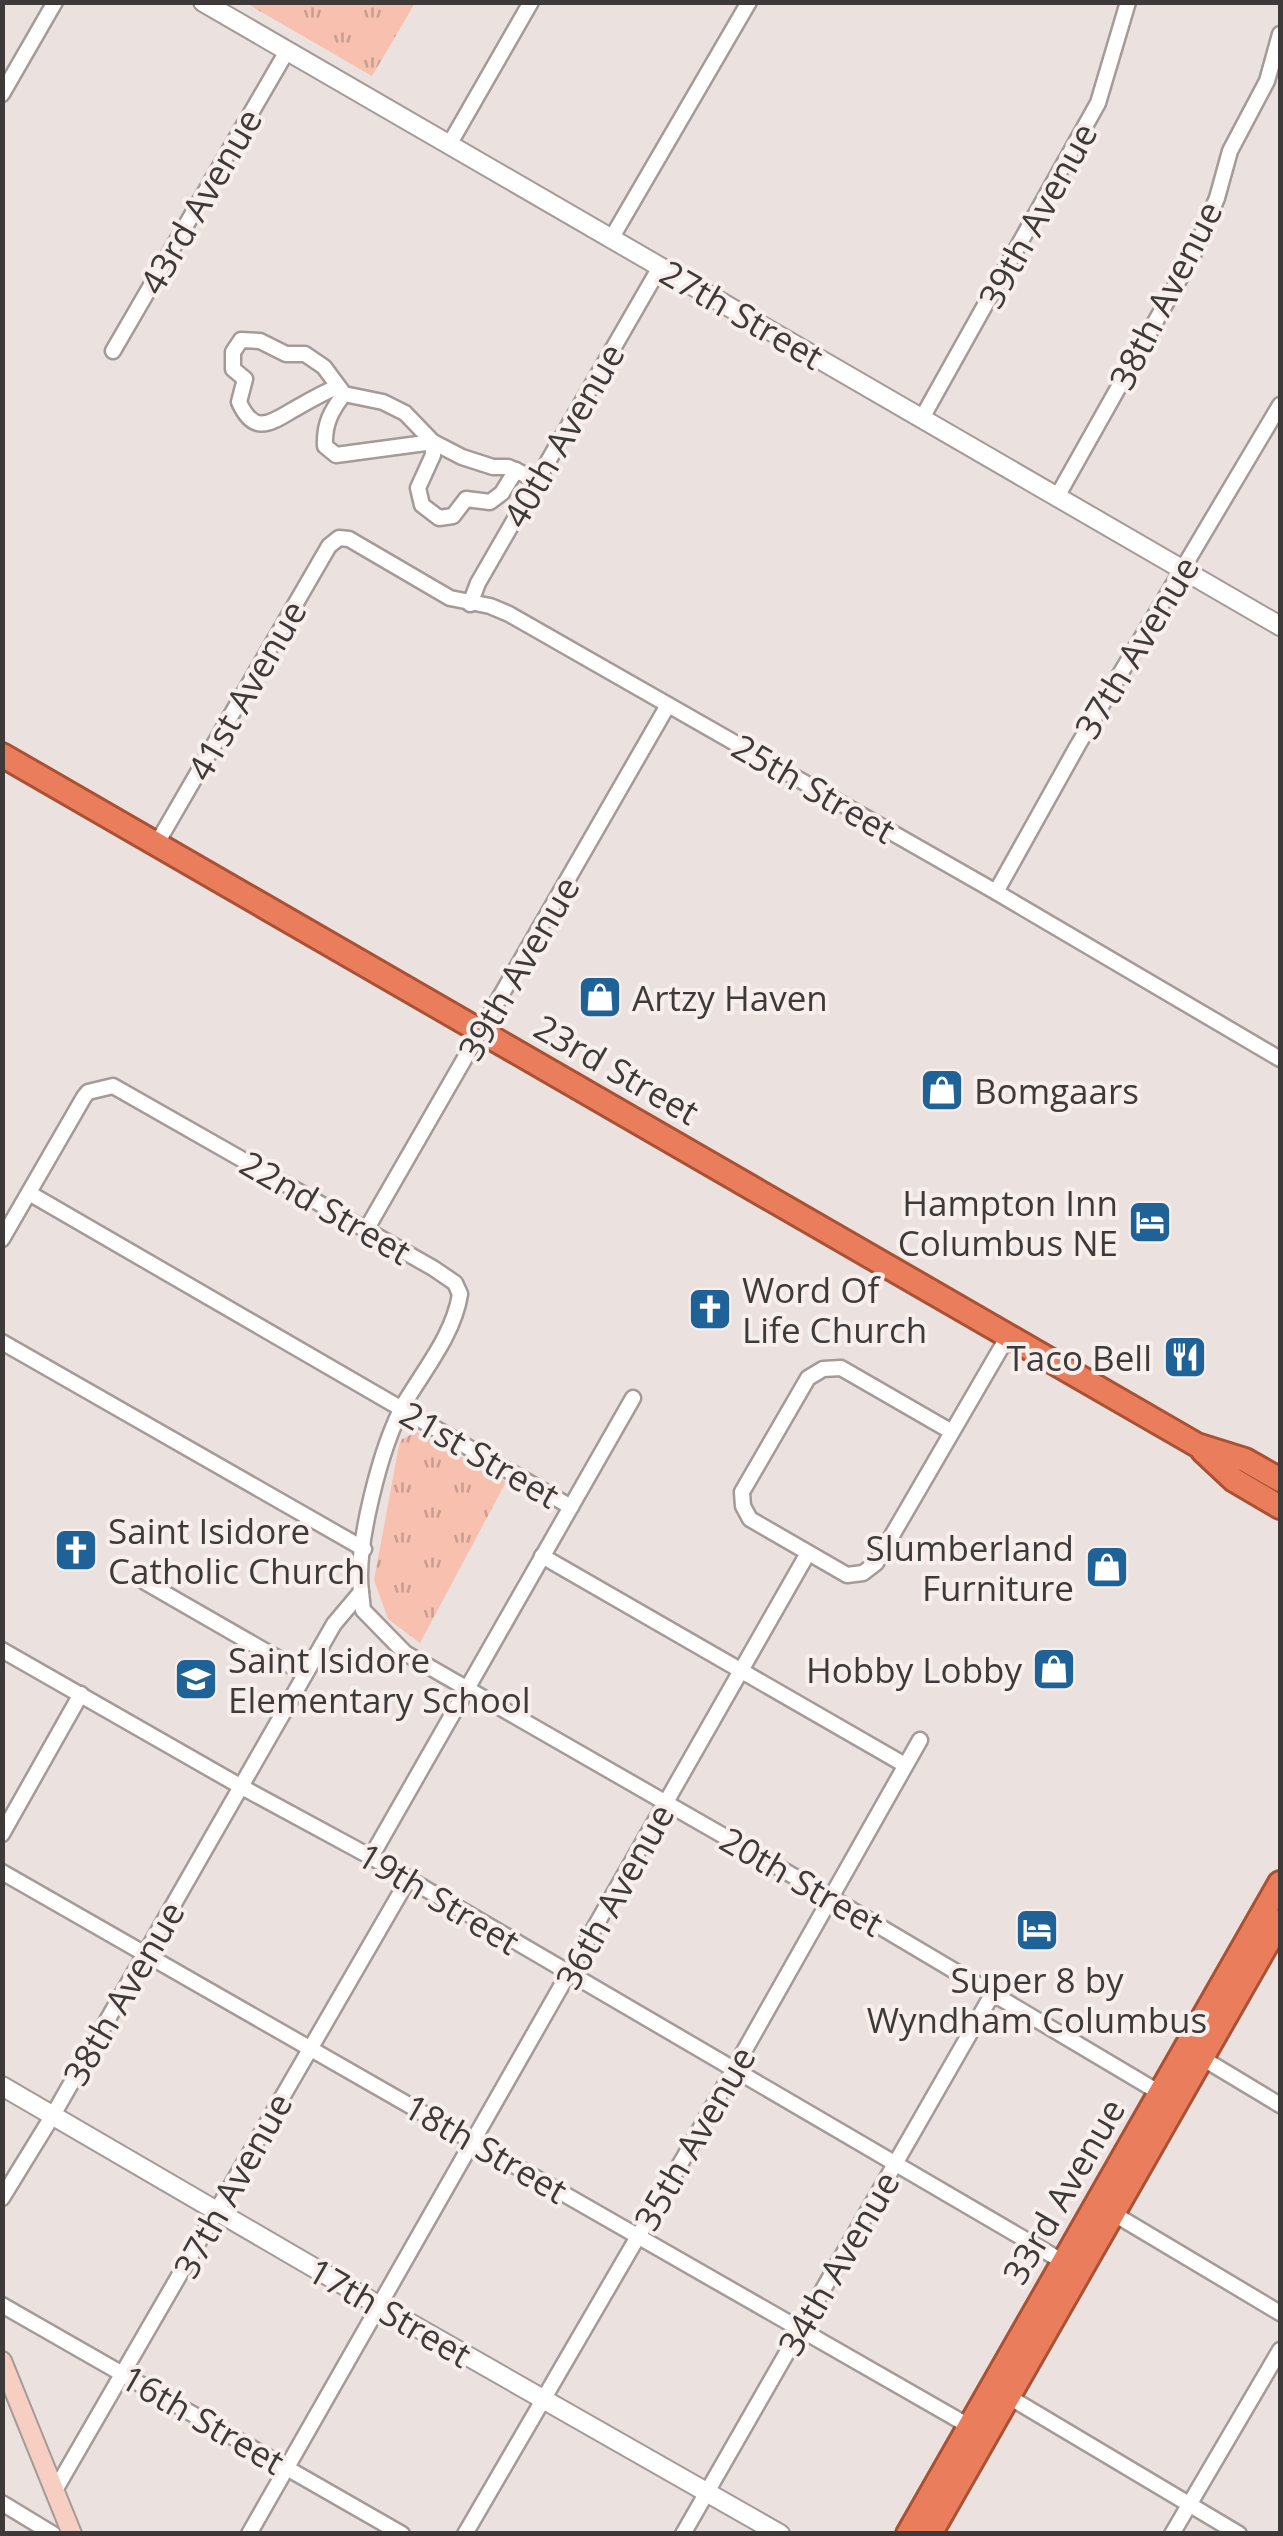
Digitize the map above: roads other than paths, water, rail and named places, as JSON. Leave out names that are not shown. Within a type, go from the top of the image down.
[{"type":"highway","name":"23rd Street","points":[[2,755],[1196,1445],[1234,1480],[1280,1508]]},
{"type":"highway","name":"23rd Street","points":[[1196,1445],[1245,1460],[1280,1480]]},
{"type":"highway","name":"33rd Avenue","points":[[1104,2209],[1160,2092],[1279,1891]]},
{"type":"highway","name":"33rd Avenue","points":[[908,2534],[969,2426],[1202,2058],[1280,1921]]},
{"type":"highway","name":"33rd Avenue","points":[[930,2534],[1009,2398],[1072,2266]]},
{"type":"main road","points":[[2,2361],[72,2534]]},
{"type":"street","points":[[2,94],[55,2]]},
{"type":"street","name":"27th Street","points":[[203,2],[1280,626]]},
{"type":"street","points":[[449,144],[531,2]]},
{"type":"street","points":[[611,239],[749,2]]},
{"type":"street","name":"39th Avenue","points":[[922,418],[1098,104],[1128,2]]},
{"type":"street","name":"38th Avenue","points":[[1058,495],[1194,253],[1218,198],[1230,151],[1266,81],[1280,34]]},
{"type":"street","name":"43rd Avenue","points":[[113,351],[287,50]]},
{"type":"street","name":"40th Avenue","points":[[470,604],[478,583],[660,267]]},
{"type":"street","points":[[341,390],[277,420],[258,424],[239,402],[246,379],[232,369],[233,352],[241,340],[250,338],[286,354],[305,354],[324,367],[341,390],[405,413],[433,442],[475,462],[516,470],[537,480]]},
{"type":"street","points":[[341,390],[325,430],[325,446],[336,455],[433,442]]},
{"type":"street","name":"37th Avenue","points":[[996,892],[1078,745],[1280,405]]},
{"type":"street","points":[[433,442],[433,455],[418,488],[422,504],[439,518],[453,516],[466,499],[490,502],[502,493],[516,470]]},
{"type":"street","name":"25th Street","points":[[340,538],[349,538],[450,598],[509,614],[1280,1059]]},
{"type":"street","name":"41st Avenue","points":[[156,845],[329,546],[340,538]]},
{"type":"street","name":"39th Avenue","points":[[366,1230],[668,705]]},
{"type":"street","name":"22nd Street","points":[[29,1193],[88,1092],[113,1086],[454,1283],[460,1294],[453,1323],[384,1446],[359,1579],[361,1592]]},
{"type":"street","points":[[2,1239],[29,1193]]},
{"type":"street","name":"21st Street","points":[[29,1193],[571,1507],[542,1556],[905,1765]]},
{"type":"street","points":[[952,1432],[842,1368],[823,1369],[808,1378],[742,1492],[743,1506],[750,1519],[847,1574],[863,1573],[876,1563],[1008,1336]]},
{"type":"street","points":[[2,1342],[364,1549]]},
{"type":"street","points":[[571,1507],[633,1398]]},
{"type":"street","name":"36th Avenue","points":[[249,2534],[808,1552]]},
{"type":"street","points":[[370,1856],[542,1556]]},
{"type":"street","points":[[145,1582],[305,1674]]},
{"type":"street","name":"38th Avenue","points":[[2,2198],[53,2116],[334,1624],[361,1592]]},
{"type":"street","name":"20th Street","points":[[361,1592],[363,1610],[405,1653],[1160,2092]]},
{"type":"street","name":"19th Street","points":[[2,1650],[370,1856],[1072,2266]]},
{"type":"street","points":[[2,1834],[81,1694]]},
{"type":"street","name":"35th Avenue","points":[[465,2534],[920,1740]]},
{"type":"street","name":"18th Street","points":[[2,1872],[969,2426]]},
{"type":"street","name":"37th Avenue","points":[[54,2492],[408,1878]]},
{"type":"street","name":"34th Avenue","points":[[683,2534],[993,1994]]},
{"type":"street","points":[[1202,2058],[1280,2105]]},
{"type":"street","name":"17th Street","points":[[2,2086],[780,2534]]},
{"type":"street","points":[[1104,2209],[1280,2313]]},
{"type":"street","name":"16th Street","points":[[2,2305],[402,2534]]},
{"type":"street","points":[[1172,2534],[1280,2350]]},
{"type":"street","points":[[1009,2398],[1239,2534]]},
{"type":"street","points":[[2,2503],[48,2532]]},
{"type":"place","name":"Artzy Haven","points":[[600,997]]},
{"type":"place","name":"Bomgaars","points":[[942,1090]]},
{"type":"place","name":"Hampton Inn Columbus NE","points":[[1150,1222]]},
{"type":"place","name":"Word Of Life Church","points":[[710,1309]]},
{"type":"place","name":"Taco Bell","points":[[1185,1357]]},
{"type":"place","name":"Saint Isidore Catholic Church","points":[[76,1550]]},
{"type":"place","name":"Slumberland Furniture","points":[[1107,1567]]},
{"type":"place","name":"Hobby Lobby","points":[[1054,1669]]},
{"type":"place","name":"Saint Isidore Elementary School","points":[[196,1679]]},
{"type":"place","name":"Super 8 by Wyndham Columbus","points":[[1037,1930]]}]
